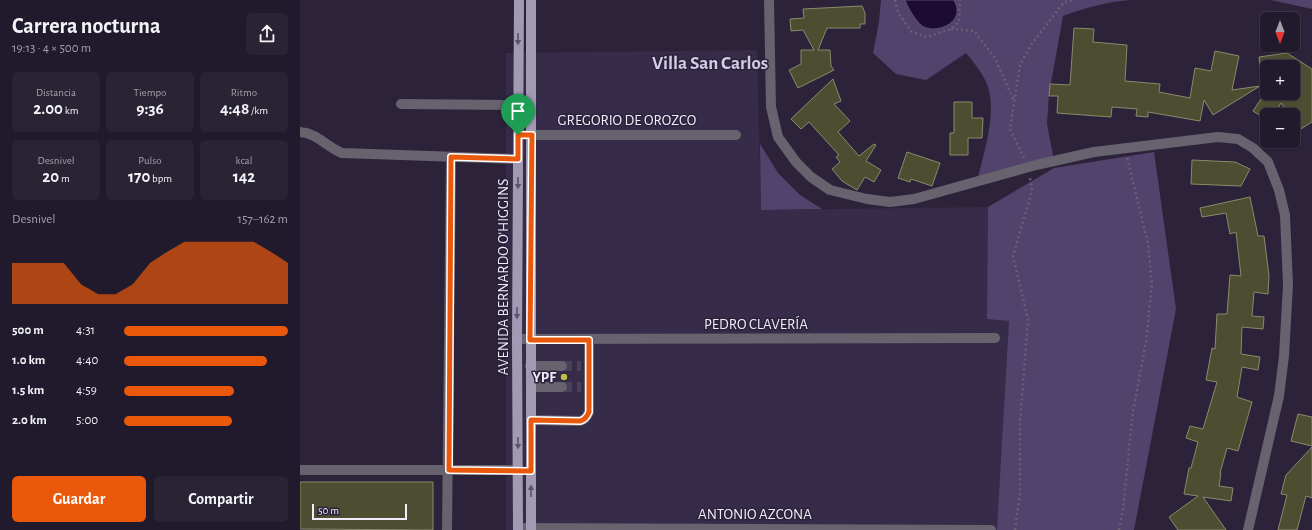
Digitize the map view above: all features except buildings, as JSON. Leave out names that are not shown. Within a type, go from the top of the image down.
[{"type":"main road","name":"AVENIDA BERNARDO O'HIGGINS","points":[[518,0],[518,529]]},
{"type":"main road","name":"AVENIDA BERNARDO O'HIGGINS","points":[[531,0],[531,529]]},
{"type":"main road","points":[[518,470],[531,471]]},
{"type":"street","points":[[769,0],[771,107],[778,137],[796,162],[811,177],[830,190],[867,199],[890,202],[914,199],[1028,167],[1094,152],[1218,137],[1238,139],[1253,148],[1268,162],[1279,190],[1285,215],[1288,285],[1284,356],[1279,396],[1248,530]]},
{"type":"street","points":[[401,104],[518,105]]},
{"type":"street","points":[[300,132],[317,137],[336,151],[342,153],[518,159]]},
{"type":"street","name":"GREGORIO DE OROZCO","points":[[518,135],[736,135]]},
{"type":"street","points":[[447,530],[449,470],[451,157]]},
{"type":"street","name":"PEDRO CLAVERÍA","points":[[517,339],[995,338]]},
{"type":"street","points":[[531,420],[583,420],[588,416],[589,412],[585,387],[585,366],[589,340]]},
{"type":"street","points":[[530,366],[562,366]]},
{"type":"street","points":[[531,387],[562,387]]},
{"type":"street","points":[[300,470],[518,470]]},
{"type":"street","name":"ANTONIO AZCONA","points":[[518,529],[991,530]]},
{"type":"path","points":[[895,0],[898,13],[912,32],[928,37],[951,29],[959,22],[960,0]]},
{"type":"path","points":[[1015,530],[1020,493],[1020,422],[1028,320],[1013,256],[1032,191],[1028,167],[1010,129],[1020,65],[1031,45],[1064,2],[1074,0]]},
{"type":"path","points":[[951,29],[974,31],[995,58],[1014,101]]},
{"type":"path","points":[[1119,530],[1123,509],[1133,411],[1146,342],[1152,284],[1148,244],[1125,148]]},
{"type":"shaded area","points":[[881,0],[1131,0],[1097,5],[1063,16],[1049,94],[1047,124],[1054,161],[977,181],[987,143],[991,115],[989,89],[984,78],[966,53],[926,80],[896,74],[873,53],[879,22]]},
{"type":"shaded area","points":[[905,0],[954,0],[957,8],[957,15],[950,24],[939,28],[927,28],[922,26],[917,21]]},
{"type":"shaded area","points":[[1271,0],[1312,0],[1312,9]]},
{"type":"shaded area","points":[[757,50],[761,210],[988,207],[987,319],[1009,321],[1008,530],[506,530],[506,53]]},
{"type":"shaded area","points":[[760,144],[778,173],[800,195],[822,209],[761,210]]},
{"type":"shaded area","points":[[1154,152],[1176,309],[1134,530],[997,530],[1009,321],[987,319],[988,207],[1054,168]]},
{"type":"tunnel","points":[[562,366],[581,366]]},
{"type":"tunnel","points":[[562,387],[581,387]]},
{"type":"place","name":"YPF","points":[[564,377]]},
{"type":"district","name":"Villa San Carlos","points":[[710,62]]},
{"type":"route","points":[[518,135],[532,135],[530,340],[589,340],[589,412],[586,418],[580,421],[531,420],[531,471],[449,470],[451,157],[518,159],[518,135]]}]
